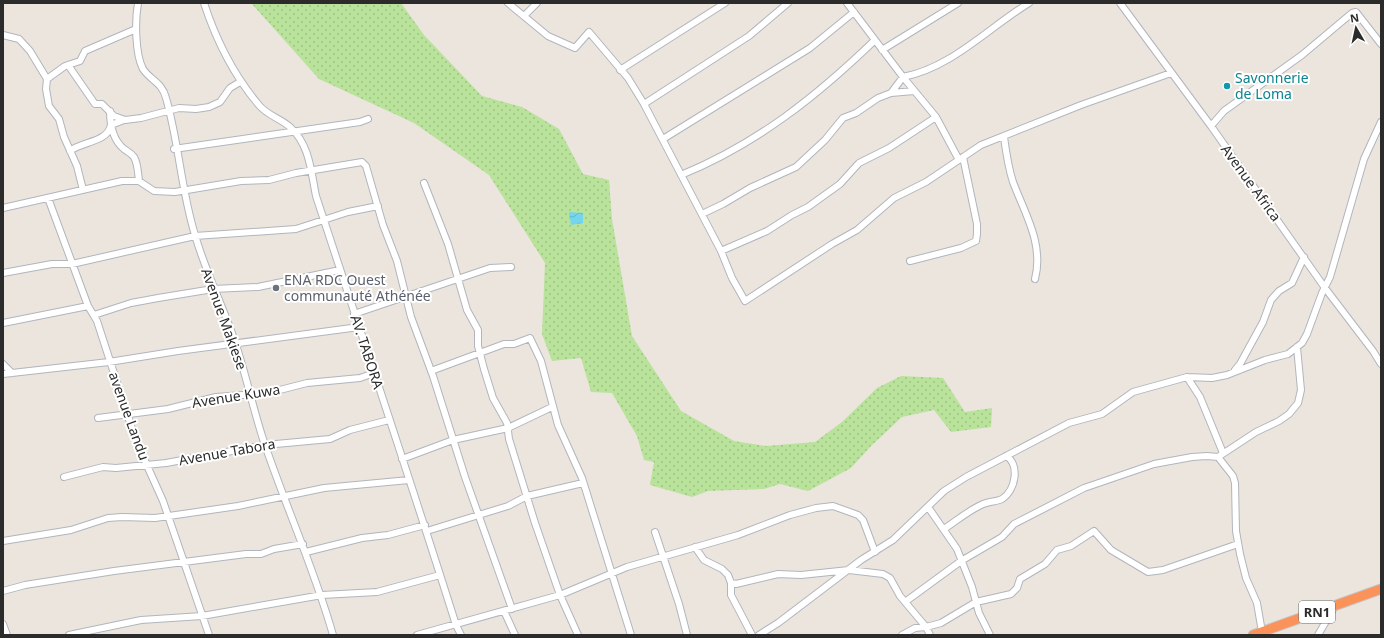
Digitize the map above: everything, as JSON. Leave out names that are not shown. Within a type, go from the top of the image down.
[{"type":"highway","name":"RN1","points":[[1253,635],[1381,589]]},
{"type":"street","name":"Avenue Makiese","points":[[138,3],[136,15],[138,55],[144,69],[156,80],[164,92],[183,190],[195,236],[213,289],[236,344],[265,445],[322,595],[333,635]]},
{"type":"street","name":"AV. TABORA","points":[[204,3],[223,50],[240,82],[264,111],[287,125],[294,132],[309,155],[316,196],[426,528],[456,625],[461,635]]},
{"type":"street","points":[[508,3],[548,36],[575,48],[589,32],[620,70],[644,104],[663,139],[745,301],[832,244],[857,230],[894,198],[926,182],[981,145],[1081,105],[1171,73]]},
{"type":"street","points":[[524,16],[537,3]]},
{"type":"street","points":[[620,70],[725,3]]},
{"type":"street","points":[[644,104],[749,36],[788,3]]},
{"type":"street","points":[[847,3],[903,77],[936,117],[961,158],[977,224],[978,234],[976,241],[962,248],[910,261]]},
{"type":"street","points":[[882,50],[958,3]]},
{"type":"street","points":[[892,94],[903,77],[916,75],[965,48],[1029,3]]},
{"type":"street","name":"Avenue Africa","points":[[1120,3],[1211,126],[1304,256],[1325,288],[1374,351],[1381,364]]},
{"type":"street","points":[[663,139],[810,48],[854,12]]},
{"type":"street","points":[[1211,126],[1224,111],[1291,63],[1352,13],[1356,12],[1381,44]]},
{"type":"street","points":[[47,78],[68,65],[80,61],[85,51],[136,29]]},
{"type":"street","points":[[3,35],[19,39],[30,51],[47,78],[46,89],[49,106],[59,119],[77,166],[83,190]]},
{"type":"street","points":[[681,175],[708,164],[761,135],[848,66],[875,40]]},
{"type":"street","points":[[68,65],[95,104],[102,104],[114,116],[125,120]]},
{"type":"street","points":[[70,151],[79,145],[98,139],[108,132],[111,125],[125,120],[179,108],[196,109],[215,104],[225,96],[230,88],[240,82]]},
{"type":"street","points":[[702,214],[750,188],[796,166],[825,140],[843,118],[856,113],[878,98],[892,94],[914,91]]},
{"type":"street","points":[[110,111],[111,125],[122,146],[134,157],[139,181]]},
{"type":"street","points":[[721,251],[767,232],[792,215],[808,207],[840,184],[859,163],[889,148],[936,117]]},
{"type":"street","points":[[175,149],[294,132],[368,119]]},
{"type":"street","points":[[759,635],[778,623],[900,534],[950,487],[1006,456],[1077,420],[1102,414],[1133,392],[1187,377],[1212,378],[1226,375],[1265,360],[1288,354],[1297,347],[1307,334],[1325,288],[1338,252],[1364,159],[1381,122]]},
{"type":"street","points":[[1004,137],[1009,169],[1036,243],[1039,266],[1035,279]]},
{"type":"street","points":[[3,208],[122,181],[139,181],[154,191],[165,192],[241,181],[270,180],[311,170],[362,162],[366,166],[397,261],[411,317],[431,371],[453,440],[512,609]]},
{"type":"street","points":[[424,184],[448,244],[467,310],[478,330],[480,353],[493,398],[505,417],[509,439],[560,595],[578,635]]},
{"type":"street","name":"avenue Landu","points":[[48,198],[88,306],[94,315],[101,332],[109,362],[126,413],[167,516],[209,635]]},
{"type":"street","points":[[3,273],[52,264],[72,264],[195,236],[296,229],[378,206]]},
{"type":"street","points":[[1226,375],[1237,369],[1263,322],[1271,300],[1279,291],[1292,283],[1304,256]]},
{"type":"street","points":[[354,314],[490,268],[511,267]]},
{"type":"street","points":[[94,315],[131,303],[213,289],[265,286],[340,270]]},
{"type":"street","points":[[3,323],[88,306]]},
{"type":"street","points":[[3,374],[109,362],[178,350],[236,344],[359,327]]},
{"type":"street","points":[[431,371],[504,344],[514,344],[530,338],[541,361],[558,425],[578,467],[631,635]]},
{"type":"street","points":[[905,602],[962,561],[1002,537],[1014,524],[1084,488],[1154,464],[1192,457],[1221,455],[1256,432],[1279,421],[1289,414],[1298,403],[1302,390],[1297,347]]},
{"type":"street","points":[[3,364],[12,373]]},
{"type":"street","name":"Avenue Kuwa","points":[[98,418],[126,413],[168,409],[230,395],[250,396],[307,383],[335,379],[360,378],[374,373]]},
{"type":"street","points":[[1187,377],[1200,397],[1221,455],[1235,482],[1238,544],[1243,568],[1257,603],[1262,632]]},
{"type":"street","points":[[402,459],[453,440],[508,428],[552,407]]},
{"type":"street","name":"Avenue Tabora","points":[[64,477],[103,467],[116,468],[166,463],[265,445],[330,438],[350,430],[389,420]]},
{"type":"street","points":[[944,529],[982,504],[999,500],[1005,496],[1013,481],[1015,468],[1012,460],[1006,456]]},
{"type":"street","points":[[3,541],[65,532],[108,518],[122,516],[155,518],[238,506],[324,488],[409,480]]},
{"type":"street","points":[[306,552],[362,538],[426,528],[508,506],[527,496],[583,483]]},
{"type":"street","points":[[417,635],[560,595],[611,573],[738,535],[790,515],[816,508],[832,506],[858,514],[863,520],[875,552]]},
{"type":"street","points":[[928,507],[944,529],[962,561],[972,587],[979,613],[990,635]]},
{"type":"street","points":[[902,635],[915,628],[941,623],[976,602],[1011,594],[1017,588],[1020,578],[1045,564],[1053,552],[1071,546],[1094,531],[1111,550],[1148,572],[1163,570],[1238,544]]},
{"type":"street","points":[[655,532],[687,635]]},
{"type":"street","points":[[3,591],[114,571],[246,554],[261,554],[274,548],[302,544]]},
{"type":"street","points":[[695,547],[704,560],[725,572],[731,583],[731,594],[752,635]]},
{"type":"street","points":[[731,583],[736,584],[778,574],[801,575],[849,570],[887,576],[890,578],[900,596],[926,627],[930,635]]},
{"type":"street","points":[[69,635],[141,620],[202,616],[322,595],[377,592],[440,576]]},
{"type":"street","points":[[1318,635],[1335,606]]},
{"type":"street","points":[[504,611],[515,635]]},
{"type":"street","points":[[3,624],[6,635]]},
{"type":"green space","points":[[251,3],[401,3],[424,35],[482,96],[522,107],[559,129],[583,174],[609,180],[612,219],[632,336],[681,411],[734,441],[766,446],[815,442],[842,422],[877,388],[901,376],[943,378],[965,412],[992,408],[991,427],[951,432],[934,410],[902,417],[871,446],[851,468],[808,491],[780,484],[764,489],[708,491],[692,497],[650,485],[654,462],[644,460],[637,436],[612,393],[591,392],[581,358],[552,361],[542,334],[545,263],[489,175],[414,123],[319,79]]},
{"type":"water","points":[[569,212],[583,213],[583,223],[571,225]]},
{"type":"place","name":"Savonnerie de Loma","points":[[1227,86]]},
{"type":"place","name":"ENA RDC Ouest communauté Athénée","points":[[276,288]]}]
